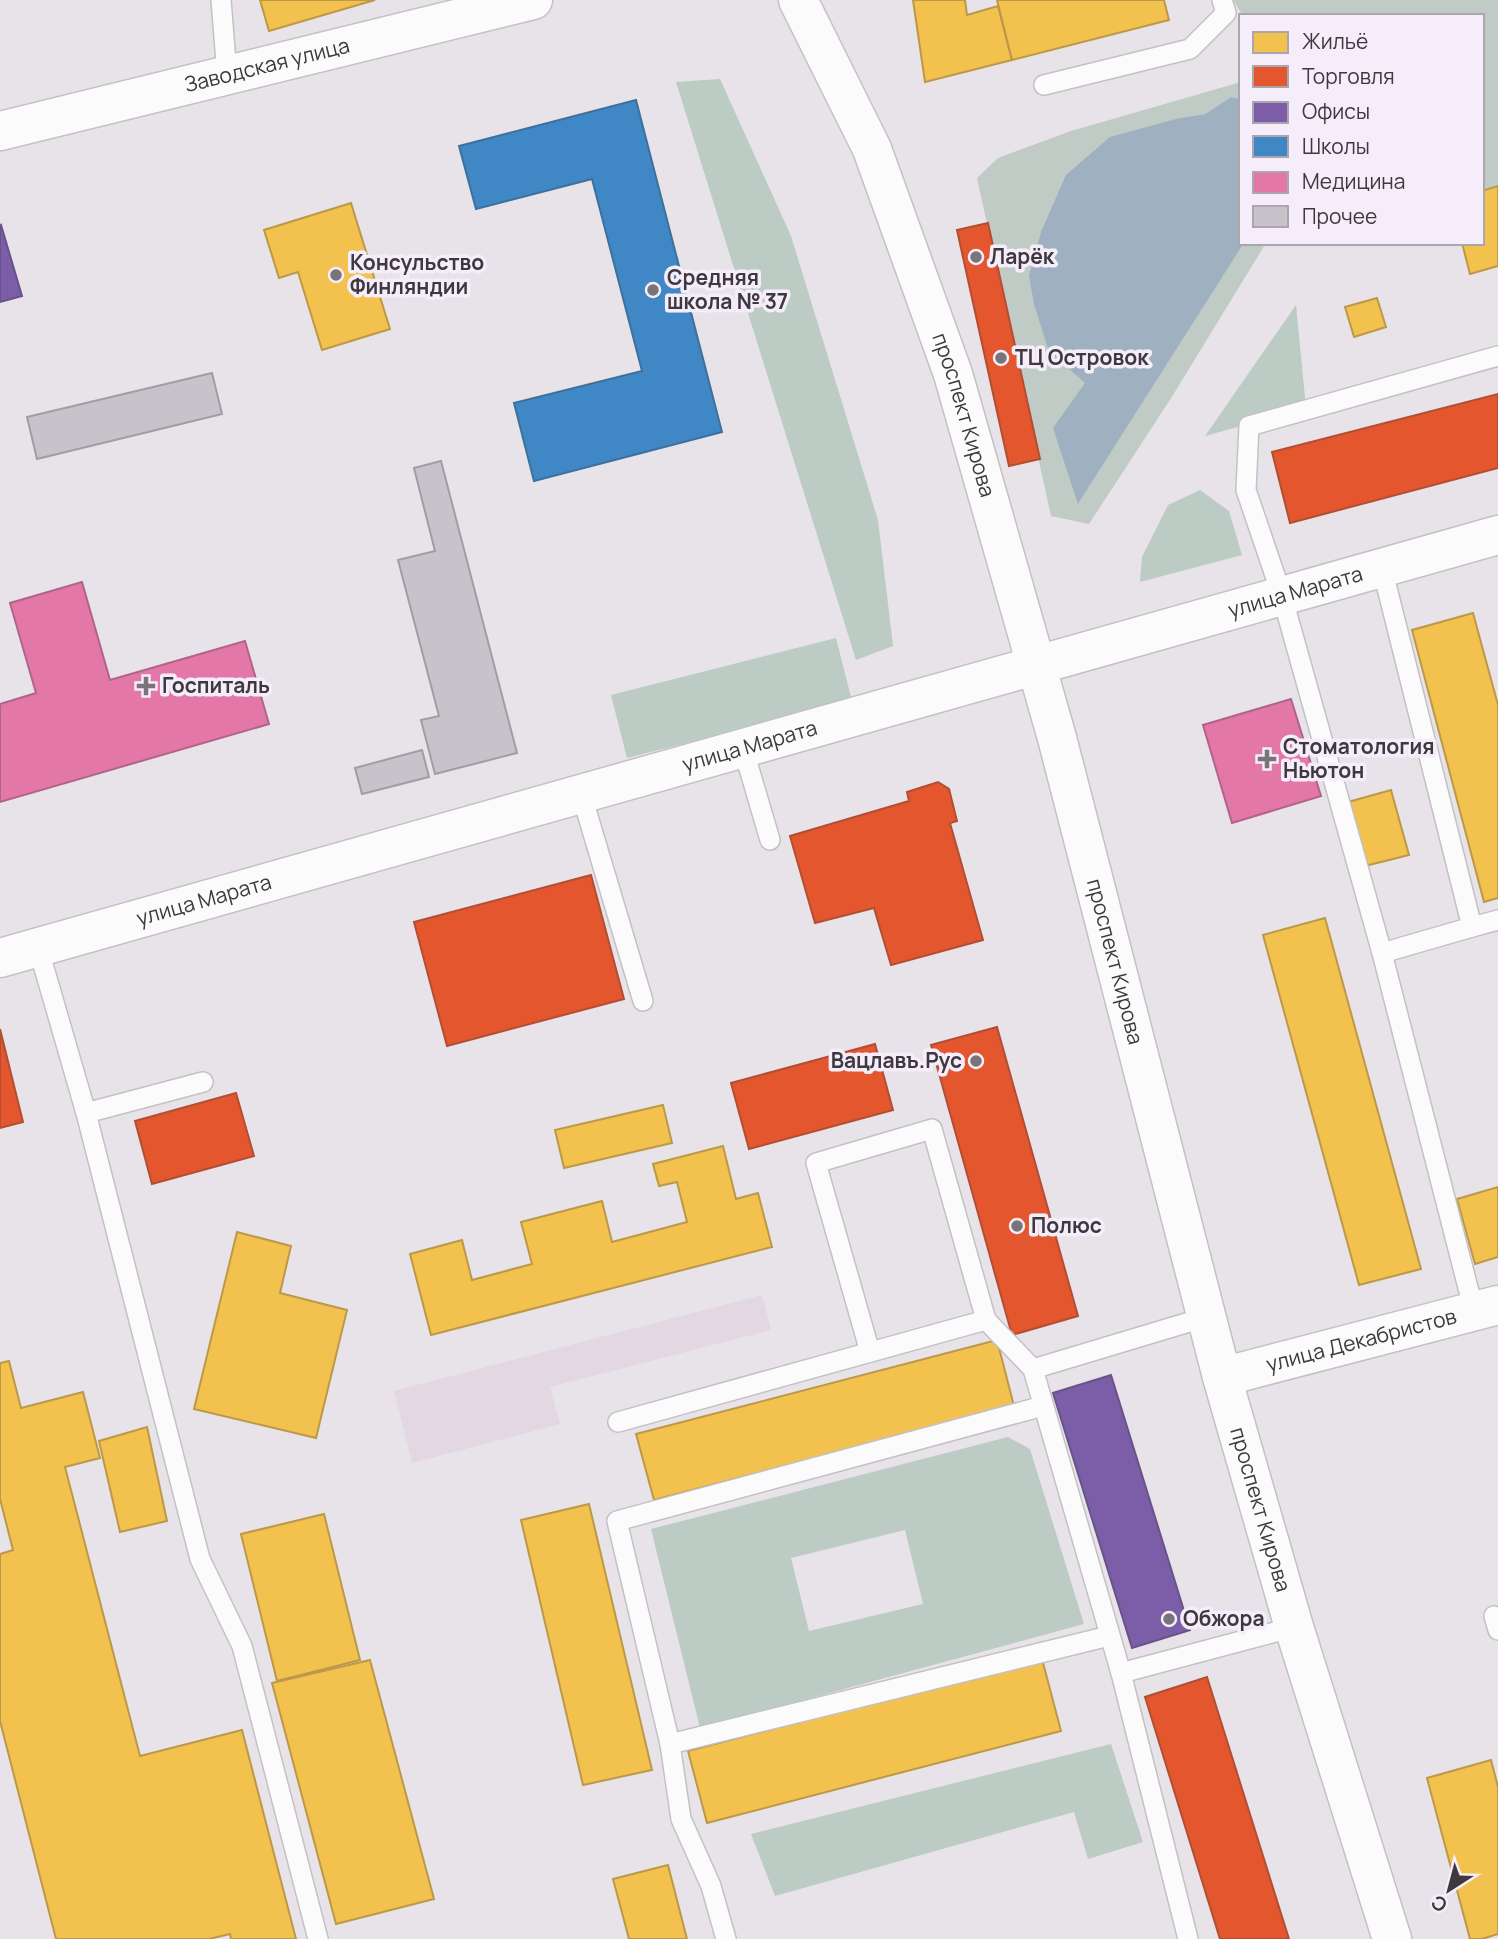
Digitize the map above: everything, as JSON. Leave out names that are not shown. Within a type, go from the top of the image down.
[{"type":"street","name":"Заводская улица","points":[[0,131],[533,0]]},
{"type":"street","name":"проспект Кирова","points":[[798,0],[872,149],[953,374],[1056,738],[1222,1377],[1293,1627],[1392,1939]]},
{"type":"street","name":"улица Марата","points":[[0,958],[1498,535]]},
{"type":"street","name":"улица Декабристов","points":[[1222,1377],[1486,1308]]},
{"type":"lane","points":[[221,0],[227,74]]},
{"type":"lane","points":[[1044,85],[1190,49],[1226,13],[1222,0]]},
{"type":"lane","points":[[1486,1308],[1382,953],[1282,596],[1246,490],[1249,426],[1498,356]]},
{"type":"lane","points":[[1382,568],[1472,927]]},
{"type":"lane","points":[[743,748],[770,840]]},
{"type":"lane","points":[[581,793],[643,1001]]},
{"type":"lane","points":[[1382,953],[1498,920]]},
{"type":"lane","points":[[38,947],[86,1113],[200,1559],[242,1646],[318,1939]]},
{"type":"lane","points":[[86,1113],[204,1082]]},
{"type":"lane","points":[[870,1352],[816,1163],[932,1129],[986,1320],[1033,1369],[1121,1673],[1188,1939]]},
{"type":"lane","points":[[1033,1369],[1206,1317]]},
{"type":"lane","points":[[618,1422],[986,1320]]},
{"type":"lane","points":[[726,1939],[711,1885],[681,1819],[670,1744],[617,1521],[1044,1406]]},
{"type":"lane","points":[[1121,1673],[1293,1627]]},
{"type":"lane","points":[[670,1744],[1109,1636]]},
{"type":"shaded area","points":[[1233,0],[1498,0],[1498,188],[1484,192],[1484,14],[1242,14]]},
{"type":"shaded area","points":[[720,79],[791,236],[878,520],[893,646],[856,660],[676,82]]},
{"type":"shaded area","points":[[1239,83],[1239,99],[1231,97],[1205,114],[1180,118],[1049,352],[1085,383],[1078,504],[1243,245],[1265,245],[1173,395],[1089,524],[1051,516],[977,178],[998,158],[1071,131]]},
{"type":"shaded area","points":[[1296,305],[1306,408],[1205,436]]},
{"type":"shaded area","points":[[1200,490],[1229,511],[1242,555],[1140,582],[1142,557],[1168,505]]},
{"type":"shaded area","points":[[836,638],[852,701],[627,758],[611,695]]},
{"type":"shaded area","points":[[762,1295],[771,1330],[550,1387],[560,1424],[412,1463],[394,1391]]},
{"type":"shaded area","points":[[1008,1437],[1030,1449],[1084,1624],[700,1728],[651,1529]],"holes":[[[905,1530],[923,1604],[809,1631],[791,1558]]]},
{"type":"shaded area","points":[[1111,1744],[1143,1842],[1088,1859],[1074,1812],[775,1896],[751,1834]]},
{"type":"water","points":[[1231,97],[1239,99],[1239,245],[1243,245],[1078,504],[1053,428],[1085,383],[1049,352],[1034,304],[1029,276],[1041,232],[1066,175],[1110,137],[1205,114]]},
{"type":"building: Жильё","points":[[260,0],[375,0],[269,31]]},
{"type":"building: Жильё","points":[[913,0],[965,0],[967,15],[998,6],[1012,60],[925,82]]},
{"type":"building: Жильё","points":[[997,0],[1164,0],[1169,20],[1012,60]]},
{"type":"building: Жильё","points":[[1498,186],[1498,266],[1470,274],[1463,245],[1484,245],[1484,190]]},
{"type":"building: Жильё","name":"Консульство Финляндии","points":[[351,203],[390,329],[322,350],[298,272],[279,278],[264,230]]},
{"type":"building: Жильё","points":[[1377,298],[1386,327],[1354,337],[1345,307]]},
{"type":"building: Жильё","points":[[1473,613],[1498,705],[1498,898],[1484,902],[1412,630]]},
{"type":"building: Жильё","points":[[1391,790],[1409,855],[1365,866],[1348,802]]},
{"type":"building: Жильё","points":[[1325,918],[1421,1269],[1359,1285],[1263,935]]},
{"type":"building: Жильё","points":[[663,1105],[672,1143],[564,1168],[555,1130]]},
{"type":"building: Жильё","points":[[723,1146],[736,1199],[758,1193],[772,1247],[431,1335],[410,1254],[462,1240],[472,1280],[532,1264],[521,1222],[602,1201],[612,1242],[687,1222],[677,1182],[659,1186],[653,1164]]},
{"type":"building: Жильё","points":[[1498,1187],[1498,1257],[1475,1264],[1457,1199]]},
{"type":"building: Жильё","points":[[237,1232],[291,1246],[280,1293],[347,1310],[316,1438],[194,1409]]},
{"type":"building: Жильё","points":[[997,1340],[1014,1406],[654,1500],[636,1434]]},
{"type":"building: Жильё","points":[[9,1361],[21,1408],[83,1392],[100,1458],[65,1467],[140,1756],[242,1730],[296,1939],[231,1939],[230,1934],[209,1939],[56,1939],[0,1721],[0,1554],[13,1550],[0,1499],[0,1363]]},
{"type":"building: Жильё","points":[[147,1427],[167,1521],[120,1532],[99,1441]]},
{"type":"building: Жильё","points":[[589,1504],[652,1770],[583,1785],[521,1520]]},
{"type":"building: Жильё","points":[[324,1514],[360,1660],[277,1681],[241,1534]]},
{"type":"building: Жильё","points":[[1042,1659],[1061,1731],[707,1823],[688,1751]]},
{"type":"building: Жильё","points":[[370,1660],[434,1899],[336,1924],[272,1683]]},
{"type":"building: Жильё","points":[[1491,1760],[1498,1787],[1498,1934],[1482,1939],[1470,1939],[1427,1778]]},
{"type":"building: Жильё","points":[[668,1865],[687,1939],[629,1939],[613,1879]]},
{"type":"building: Торговля","name":"ТЦ Островок","points":[[988,223],[1040,459],[1009,466],[957,230]]},
{"type":"building: Торговля","points":[[1498,394],[1498,468],[1290,523],[1272,452]]},
{"type":"building: Торговля","points":[[938,782],[949,789],[957,821],[950,823],[983,940],[891,965],[874,908],[815,923],[790,836],[909,801],[907,792]]},
{"type":"building: Торговля","points":[[591,875],[624,999],[447,1046],[414,922]]},
{"type":"building: Торговля","name":"Полюс","points":[[997,1027],[1078,1316],[1012,1335],[931,1045]]},
{"type":"building: Торговля","points":[[0,1029],[23,1122],[0,1128]]},
{"type":"building: Торговля","points":[[875,1044],[893,1110],[749,1149],[731,1083]]},
{"type":"building: Торговля","points":[[236,1093],[254,1156],[152,1184],[135,1121]]},
{"type":"building: Торговля","points":[[1207,1677],[1289,1939],[1220,1939],[1145,1697]]},
{"type":"building: Офисы","points":[[0,226],[22,296],[0,302]]},
{"type":"building: Офисы","points":[[1111,1375],[1190,1630],[1132,1648],[1053,1393]]},
{"type":"building: Школы","name":"Средняя школа № 37","points":[[636,100],[722,432],[534,481],[514,403],[642,371],[592,179],[476,209],[459,146]]},
{"type":"building: Медицина","name":"Госпиталь","points":[[82,582],[110,680],[245,641],[269,724],[0,802],[0,704],[36,693],[10,603]]},
{"type":"building: Медицина","points":[[1291,699],[1321,796],[1232,823],[1203,725]]},
{"type":"building: Прочее","points":[[212,373],[222,414],[37,459],[27,417]]},
{"type":"building: Прочее","points":[[441,461],[517,753],[435,774],[421,720],[439,716],[398,560],[435,551],[414,468]]},
{"type":"building: Прочее","points":[[422,750],[429,777],[362,794],[355,768]]},
{"type":"place","name":"Ларёк","points":[[976,257]]},
{"type":"place","name":"Консульство Финляндии","points":[[336,275]]},
{"type":"place","name":"Средняя школа № 37","points":[[653,290]]},
{"type":"place","name":"ТЦ Островок","points":[[1001,358]]},
{"type":"place","name":"Госпиталь","points":[[146,686]]},
{"type":"place","name":"Стоматология Ньютон","points":[[1267,759]]},
{"type":"place","name":"Вацлавъ.Рус","points":[[976,1061]]},
{"type":"place","name":"Полюс","points":[[1017,1226]]},
{"type":"place","name":"Обжора","points":[[1169,1619]]}]
